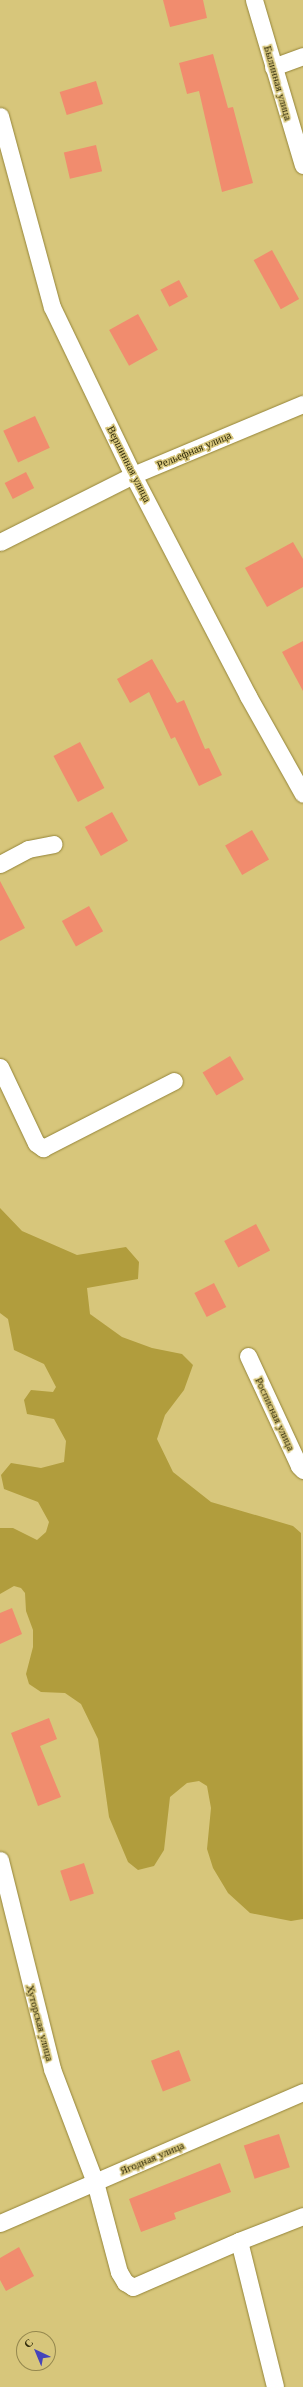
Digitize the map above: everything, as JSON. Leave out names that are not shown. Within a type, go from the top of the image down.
[{"type":"street","name":"Былинная улица","points":[[254,0],[303,166]]},
{"type":"street","points":[[273,67],[303,56]]},
{"type":"street","name":"Вершинная улица","points":[[0,116],[52,307],[133,475],[248,696],[303,794]]},
{"type":"street","name":"Рельефная улица","points":[[0,542],[133,475],[303,404]]},
{"type":"street","points":[[0,864],[28,849],[54,844]]},
{"type":"street","points":[[0,1066],[36,1143],[43,1148],[174,1081]]},
{"type":"street","name":"Росписная улица","points":[[248,1356],[299,1466],[303,1470]]},
{"type":"street","name":"Хуторская улица","points":[[0,1860],[52,2069],[95,2182],[119,2272],[128,2285],[133,2287],[239,2241],[303,2216]]},
{"type":"street","name":"Ягодная улица","points":[[0,2223],[303,2092]]},
{"type":"street","points":[[239,2241],[253,2288],[275,2387]]},
{"type":"shaded area","points":[[0,1208],[22,1231],[77,1255],[126,1247],[139,1262],[138,1279],[87,1288],[90,1314],[122,1337],[152,1348],[182,1354],[193,1365],[184,1390],[165,1415],[157,1439],[173,1472],[211,1502],[293,1526],[301,1533],[303,1919],[291,1921],[250,1913],[228,1893],[213,1868],[207,1849],[211,1808],[207,1786],[199,1781],[187,1783],[170,1797],[164,1850],[154,1866],[138,1870],[128,1862],[109,1817],[98,1739],[81,1704],[65,1693],[41,1692],[29,1684],[26,1674],[33,1647],[33,1630],[26,1611],[25,1593],[21,1588],[14,1586],[0,1594],[0,1528],[13,1528],[37,1540],[46,1532],[49,1522],[38,1502],[4,1489],[1,1475],[11,1463],[41,1468],[64,1462],[66,1441],[54,1419],[27,1414],[24,1400],[31,1390],[53,1392],[56,1387],[44,1364],[14,1350],[8,1319],[0,1313]]},
{"type":"building","points":[[163,0],[203,0],[207,18],[170,27]]},
{"type":"building","points":[[213,54],[228,108],[233,107],[253,183],[222,192],[199,91],[187,94],[179,63]]},
{"type":"building","points":[[96,81],[103,104],[67,115],[60,92]]},
{"type":"building","points":[[96,145],[102,171],[70,179],[64,152]]},
{"type":"building","points":[[272,250],[299,299],[281,309],[254,260]]},
{"type":"building","points":[[179,280],[188,297],[169,307],[160,290]]},
{"type":"building","points":[[138,314],[158,350],[129,366],[109,330]]},
{"type":"building","points":[[35,416],[50,448],[18,463],[3,431]]},
{"type":"building","points":[[26,472],[34,488],[13,499],[5,483]]},
{"type":"building","points":[[293,542],[303,559],[303,587],[267,607],[245,568]]},
{"type":"building","points":[[303,641],[303,691],[282,652]]},
{"type":"building","points":[[152,659],[177,703],[184,700],[205,749],[209,748],[222,775],[199,786],[175,737],[171,739],[149,692],[130,703],[117,679]]},
{"type":"building","points":[[80,742],[104,788],[78,802],[54,756]]},
{"type":"building","points":[[112,812],[128,841],[101,856],[85,827]]},
{"type":"building","points":[[252,830],[269,859],[242,875],[225,846]]},
{"type":"building","points":[[0,881],[25,928],[0,941]]},
{"type":"building","points":[[89,906],[103,931],[76,946],[62,921]]},
{"type":"building","points":[[230,1056],[244,1079],[216,1096],[203,1072]]},
{"type":"building","points":[[256,1224],[270,1250],[238,1267],[224,1241]]},
{"type":"building","points":[[214,1283],[226,1307],[207,1317],[194,1293]]},
{"type":"building","points":[[12,1608],[22,1634],[0,1644],[0,1613]]},
{"type":"building","points":[[49,1718],[57,1739],[40,1746],[61,1797],[38,1806],[11,1733]]},
{"type":"building","points":[[84,1863],[94,1893],[70,1901],[60,1871]]},
{"type":"building","points":[[179,2050],[191,2081],[163,2092],[151,2061]]},
{"type":"building","points":[[279,2134],[290,2167],[255,2179],[244,2145]]},
{"type":"building","points":[[220,2163],[231,2192],[174,2213],[176,2219],[141,2232],[129,2199]]},
{"type":"building","points":[[19,2247],[34,2276],[6,2291],[0,2280],[0,2258]]}]
